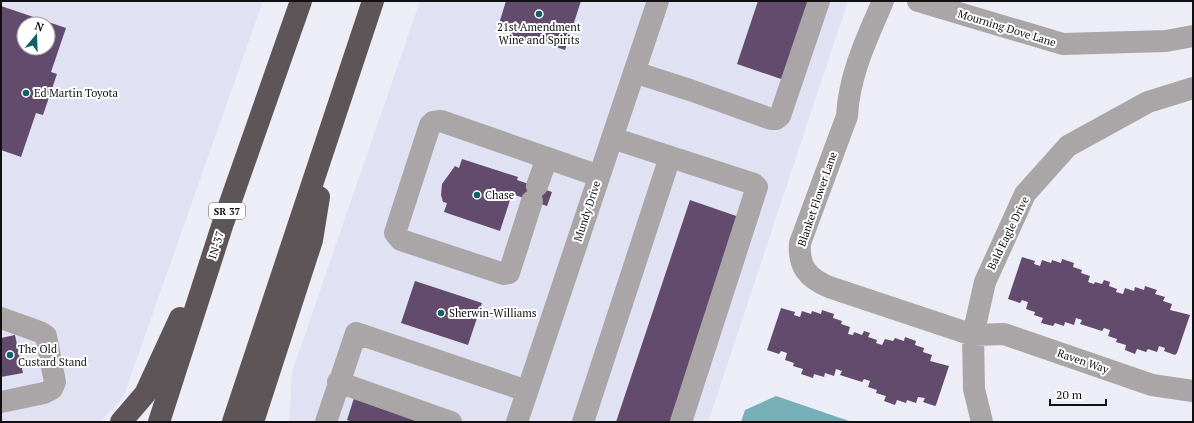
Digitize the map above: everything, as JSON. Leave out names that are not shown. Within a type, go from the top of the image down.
[{"type":"highway","name":"IN-37","points":[[159,422],[223,223],[301,1]]},
{"type":"highway","points":[[233,422],[373,1]]},
{"type":"highway","points":[[253,422],[312,240],[329,132]]},
{"type":"highway","points":[[121,422],[145,394],[223,223]]},
{"type":"street","name":"Mundy Drive","points":[[517,422],[658,1]]},
{"type":"street","points":[[634,72],[690,90],[770,119],[776,119],[780,116],[819,1]]},
{"type":"street","name":"Blanket Flower Lane","points":[[883,1],[860,52],[848,98],[847,116],[800,243],[799,255],[808,274],[817,282],[973,335]]},
{"type":"street","name":"Mourning Dove Lane","points":[[918,1],[1064,44],[1166,41],[1193,36]]},
{"type":"street","name":"Bald Eagle Drive","points":[[982,422],[974,389],[973,335],[985,282],[1026,194],[1068,146],[1148,102],[1193,88]]},
{"type":"street","points":[[547,158],[508,273],[504,274],[400,240],[397,237],[395,233],[430,125],[433,122],[441,121],[599,176]]},
{"type":"street","points":[[612,138],[754,184],[757,187],[681,422]]},
{"type":"street","points":[[583,422],[670,157]]},
{"type":"street","points":[[1,318],[40,332],[46,336],[55,382],[52,389],[44,393],[1,402]]},
{"type":"street","points":[[326,422],[338,382],[356,333],[528,391]]},
{"type":"street","name":"Raven Way","points":[[973,335],[1004,334],[1152,385],[1193,391]]},
{"type":"street","points":[[338,382],[451,422]]},
{"type":"shaded area","points":[[1,1],[263,1],[123,398],[100,422],[1,422]]},
{"type":"shaded area","points":[[420,1],[848,1],[708,422],[289,422],[292,372]]},
{"type":"water","points":[[776,396],[852,422],[741,422],[745,410]]},
{"type":"building","name":"21st Amendment Wine and Spirits","points":[[506,1],[581,1],[565,50],[535,40],[534,44],[509,35],[510,31],[498,27]]},
{"type":"building","points":[[758,1],[813,1],[787,81],[737,64]]},
{"type":"building","name":"Ed Martin Toyota","points":[[1,6],[31,16],[16,16],[16,56],[56,56],[56,25],[66,28],[51,72],[57,74],[43,115],[36,113],[21,157],[1,150]]},
{"type":"building","name":"Chase","points":[[462,159],[518,177],[517,180],[552,192],[547,206],[512,194],[500,231],[444,212],[447,203],[443,202],[441,195],[442,184],[455,166],[459,168]]},
{"type":"building","points":[[690,200],[742,218],[674,422],[616,422]]},
{"type":"building","points":[[1022,257],[1035,261],[1034,264],[1040,266],[1042,260],[1051,263],[1052,260],[1061,263],[1062,259],[1074,263],[1073,267],[1082,270],[1081,273],[1090,276],[1088,282],[1102,284],[1104,280],[1110,282],[1109,286],[1117,289],[1116,292],[1123,294],[1125,288],[1134,291],[1135,287],[1144,290],[1145,286],[1157,290],[1155,294],[1165,297],[1163,301],[1172,304],[1170,310],[1190,315],[1177,353],[1175,355],[1164,351],[1165,348],[1159,346],[1157,352],[1148,349],[1146,352],[1137,349],[1135,354],[1125,350],[1126,345],[1116,342],[1117,339],[1108,336],[1110,330],[1104,328],[1102,331],[1080,324],[1082,320],[1076,318],[1074,325],[1065,322],[1064,326],[1055,323],[1053,326],[1041,323],[1043,318],[1034,315],[1035,312],[1026,309],[1028,302],[1022,300],[1020,303],[1008,299]]},
{"type":"building","name":"Sherwin-Williams","points":[[415,281],[482,303],[468,345],[401,323]]},
{"type":"building","points":[[781,308],[795,312],[794,315],[800,317],[802,311],[811,314],[812,311],[821,314],[822,310],[834,314],[833,318],[842,321],[841,324],[850,327],[848,334],[853,335],[854,332],[862,335],[864,331],[870,333],[868,337],[877,340],[876,343],[882,345],[885,339],[893,341],[895,338],[904,341],[905,337],[916,341],[915,345],[924,348],[923,352],[932,355],[930,361],[949,366],[936,405],[923,402],[925,398],[918,397],[916,403],[907,400],[906,403],[897,400],[895,405],[884,401],[886,396],[876,393],[877,390],[868,387],[870,381],[864,379],[862,382],[840,375],[842,371],[836,369],[834,376],[825,373],[824,377],[814,374],[813,378],[801,374],[803,369],[793,366],[794,363],[785,360],[787,353],[781,351],[779,354],[767,350]]},
{"type":"building","name":"The Old Custard Stand","points":[[15,335],[23,373],[1,377],[1,338]]},
{"type":"building","points":[[354,398],[436,422],[352,422],[347,420]]},
{"type":"place","name":"21st Amendment Wine and Spirits","points":[[539,14]]},
{"type":"place","name":"Ed Martin Toyota","points":[[26,93]]},
{"type":"place","name":"Chase","points":[[477,195]]},
{"type":"place","name":"Sherwin-Williams","points":[[441,313]]},
{"type":"place","name":"The Old Custard Stand","points":[[10,355]]}]
